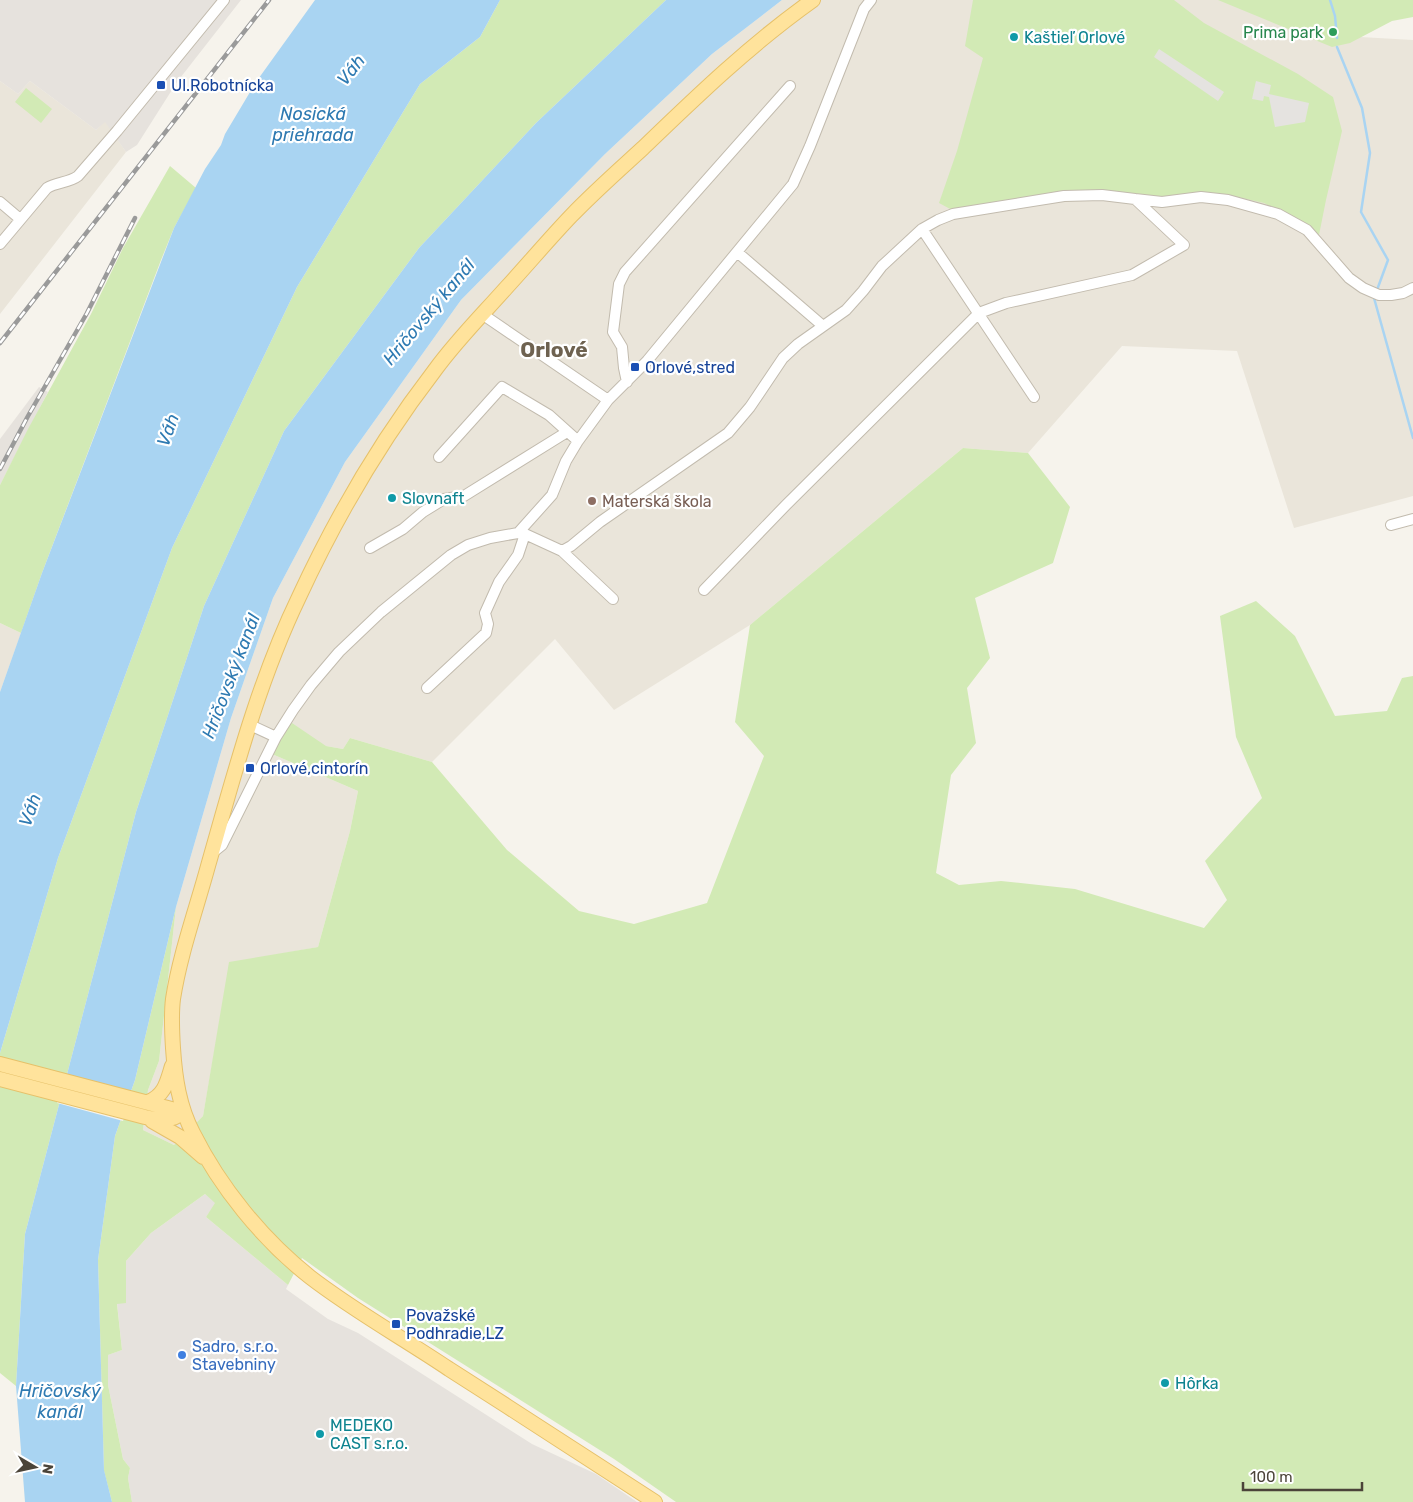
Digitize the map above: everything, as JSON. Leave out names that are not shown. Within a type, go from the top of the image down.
[{"type":"main road","points":[[655,1502],[352,1307],[307,1275],[280,1250],[249,1217],[209,1162],[183,1112],[174,1060],[172,1008],[181,963],[212,852],[264,682],[298,597],[332,530],[363,476],[402,415],[437,366],[572,216],[704,89],[771,31],[813,0]]},
{"type":"main road","points":[[143,1101],[157,1098],[164,1089],[174,1060]]},
{"type":"main road","points":[[0,1064],[183,1112]]},
{"type":"main road","points":[[0,1079],[140,1116],[163,1120],[172,1119],[183,1112]]},
{"type":"main road","points":[[140,1116],[174,1133],[209,1162]]},
{"type":"street","points":[[0,244],[47,188],[78,176],[224,0]]},
{"type":"street","points":[[427,688],[486,633],[488,624],[486,613],[499,582],[518,556],[521,533],[552,495],[566,460],[578,441],[608,400],[647,361],[794,184],[864,9],[871,0]]},
{"type":"street","points":[[627,382],[622,347],[613,332],[619,284],[625,272],[790,86]]},
{"type":"street","points":[[562,551],[600,522],[728,433],[750,407],[783,358],[798,344],[846,310],[882,266],[922,229],[953,214],[1064,196],[1102,195],[1162,202],[1201,197],[1228,200],[1278,214],[1307,230],[1350,278],[1363,288],[1376,293],[1391,295],[1403,293],[1413,288]]},
{"type":"street","points":[[704,590],[786,505],[979,313],[1006,303],[1132,275],[1184,245],[1135,199]]},
{"type":"street","points":[[0,202],[20,219]]},
{"type":"street","points":[[922,229],[1034,397]]},
{"type":"street","points":[[737,252],[823,326]]},
{"type":"street","points":[[482,314],[608,400]]},
{"type":"street","points":[[439,457],[502,387],[549,415],[578,441]]},
{"type":"street","points":[[370,548],[403,529],[423,512],[444,499],[464,496],[567,432]]},
{"type":"street","points":[[1391,525],[1413,519]]},
{"type":"street","points":[[212,852],[222,845],[276,737],[292,710],[311,685],[339,652],[381,612],[451,555],[468,545],[490,538],[521,533],[562,551],[613,599]]},
{"type":"street","points":[[250,725],[276,737]]},
{"type":"shaded area","points":[[0,0],[241,0],[177,82],[137,145],[126,152],[105,122],[96,130],[30,81],[18,94],[0,81]]},
{"type":"shaded area","points":[[782,0],[1269,0],[1343,36],[1413,40],[1413,496],[1294,528],[1237,351],[1122,346],[1028,453],[963,448],[750,625],[614,710],[555,639],[432,762],[350,738],[343,749],[326,746],[272,754],[358,791],[350,831],[318,947],[230,963],[203,1116],[174,1145],[143,1130],[148,1090],[159,1061],[176,907],[231,718],[273,598],[345,462],[461,300],[605,154],[712,54]]},
{"type":"shaded area","points":[[1159,49],[1224,92],[1218,101],[1154,57]]},
{"type":"shaded area","points":[[0,81],[18,94],[30,81],[96,130],[105,121],[126,152],[0,314]]},
{"type":"shaded area","points":[[1256,81],[1271,85],[1269,94],[1309,103],[1305,122],[1275,127],[1269,97],[1264,96],[1263,101],[1252,99]]},
{"type":"shaded area","points":[[39,387],[48,392],[0,485],[0,439]]},
{"type":"shaded area","points":[[0,623],[21,633],[0,692]]},
{"type":"shaded area","points":[[205,1194],[216,1203],[206,1217],[288,1285],[286,1289],[328,1319],[358,1333],[532,1444],[596,1474],[637,1502],[132,1502],[128,1478],[130,1468],[123,1459],[108,1385],[108,1355],[122,1350],[117,1303],[126,1303],[126,1261],[151,1233]]},
{"type":"green space","points":[[500,0],[666,0],[536,123],[419,248],[284,431],[204,606],[136,812],[25,1234],[16,1386],[0,1373],[0,1053],[58,858],[172,548],[297,287],[420,84],[480,37]]},
{"type":"green space","points":[[973,0],[1174,0],[1204,23],[1298,74],[1333,97],[1342,131],[1319,235],[1311,228],[1264,203],[1224,194],[1160,198],[1119,192],[952,210],[939,203],[957,151],[983,58],[965,46]]},
{"type":"green space","name":"Prima park","points":[[1218,0],[1413,0],[1413,17],[1392,21],[1350,43],[1332,47]]},
{"type":"green space","points":[[26,88],[52,109],[41,123],[15,102]]},
{"type":"green space","points":[[170,166],[196,188],[174,228],[161,260],[21,633],[0,623],[0,485],[28,429],[91,314],[123,248]]},
{"type":"green space","points":[[963,448],[1028,453],[1070,507],[1053,563],[975,598],[990,658],[967,688],[976,743],[951,775],[936,873],[959,885],[1001,881],[1075,889],[1204,928],[1227,900],[1205,861],[1262,798],[1236,737],[1220,616],[1256,601],[1295,636],[1335,716],[1387,711],[1402,678],[1413,676],[1413,1502],[676,1502],[614,1459],[358,1298],[302,1258],[288,1285],[206,1217],[215,1203],[205,1194],[151,1233],[126,1261],[126,1303],[117,1304],[122,1350],[108,1355],[108,1385],[123,1459],[130,1468],[128,1478],[132,1502],[112,1502],[104,1471],[98,1260],[115,1136],[135,1080],[176,907],[159,1061],[148,1090],[143,1130],[174,1145],[203,1116],[229,962],[318,947],[350,831],[358,791],[272,754],[289,721],[326,746],[343,749],[350,738],[432,762],[507,850],[579,911],[634,924],[707,903],[764,756],[735,722],[750,625]]},
{"type":"water","name":"Nosická priehrada","points":[[315,0],[500,0],[480,37],[420,84],[297,287],[172,548],[58,858],[0,1053],[0,692],[42,573],[174,228],[205,169],[221,145],[225,134],[256,82]]},
{"type":"water","name":"Hričovský kanál","points":[[666,0],[782,0],[712,54],[605,154],[461,300],[345,462],[273,598],[231,718],[176,907],[135,1080],[115,1136],[98,1260],[104,1470],[112,1502],[25,1502],[16,1386],[25,1234],[136,812],[204,606],[284,431],[419,248],[536,123]]},
{"type":"pier","points":[[61,1090],[128,1108],[123,1121],[57,1103]]},
{"type":"waterway","points":[[1330,0],[1335,16],[1337,38]]},
{"type":"waterway","points":[[1337,47],[1362,108],[1370,153],[1361,212],[1388,260],[1377,290]]},
{"type":"waterway","points":[[1375,295],[1374,298],[1413,438]]},
{"type":"railway","points":[[0,343],[269,0]]},
{"type":"railway","points":[[0,469],[87,313],[135,218]]},
{"type":"place","name":"Prima park","points":[[1333,32]]},
{"type":"place","name":"Kaštieľ Orlové","points":[[1014,37]]},
{"type":"place","name":"Ul.Robotnícka","points":[[161,85]]},
{"type":"place","name":"Orlové,stred","points":[[635,367]]},
{"type":"place","name":"Slovnaft","points":[[392,498]]},
{"type":"place","name":"Materská škola","points":[[592,501]]},
{"type":"place","name":"Orlové,cintorín","points":[[250,768]]},
{"type":"place","name":"Považské Podhradie,LZ","points":[[396,1324]]},
{"type":"place","name":"Sadro, s.r.o. Stavebniny","points":[[182,1355]]},
{"type":"place","name":"Hôrka","points":[[1165,1383]]},
{"type":"place","name":"MEDEKO CAST s.r.o.","points":[[320,1434]]},
{"type":"district","name":"Orlové","points":[[554,349]]},
{"type":"water label","name":"Váh","points":[[351,70]]},
{"type":"water label","name":"Váh","points":[[168,430]]},
{"type":"water label","name":"Váh","points":[[30,810]]}]
